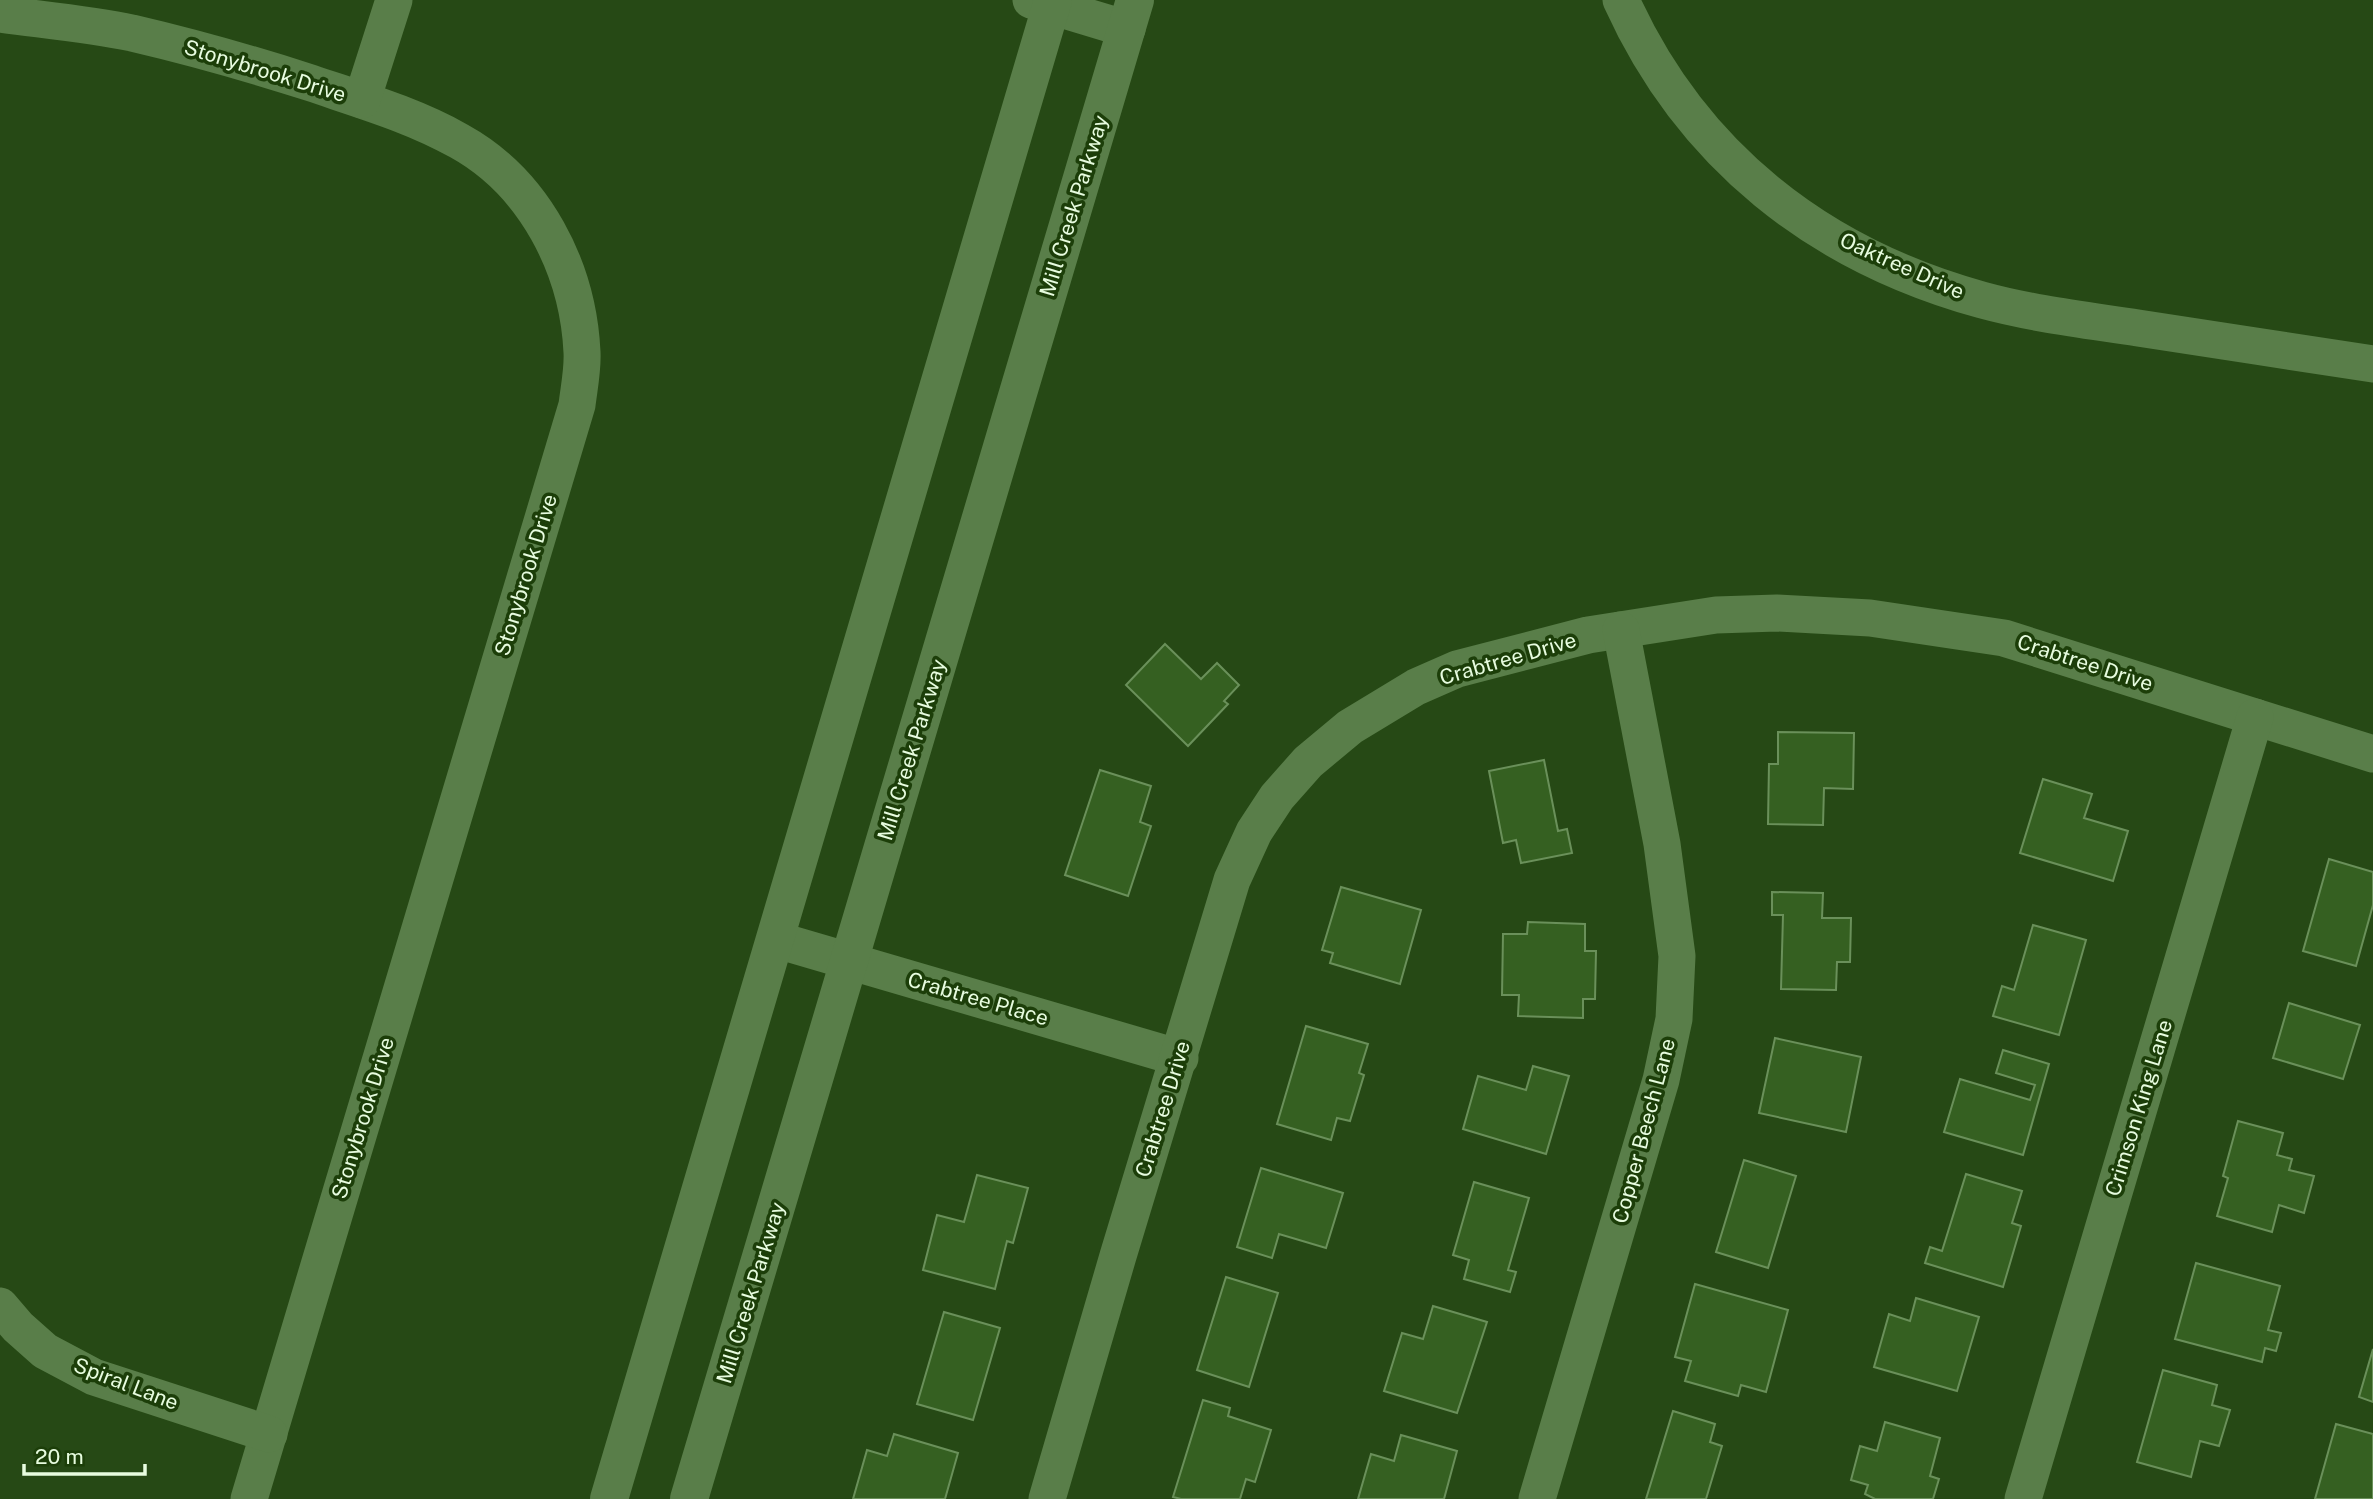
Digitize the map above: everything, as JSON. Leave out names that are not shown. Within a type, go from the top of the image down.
[{"type":"main road","points":[[609,1499],[777,940],[1045,2]]},
{"type":"main road","name":"Mill Creek Parkway","points":[[689,1499],[1131,14]]},
{"type":"street","points":[[362,100],[394,0]]},
{"type":"street","name":"Oaktree Drive","points":[[1621,0],[1637,36],[1669,87],[1706,135],[1748,177],[1793,212],[1860,253],[1933,284],[1983,300],[2061,316],[2373,364]]},
{"type":"street","points":[[1045,2],[1131,14]]},
{"type":"street","name":"Stonybrook Drive","points":[[0,14],[129,33],[245,62],[362,100],[432,127],[462,143],[503,173],[536,211],[562,256],[577,304],[582,354],[577,405],[249,1499]]},
{"type":"street","name":"Crabtree Drive","points":[[1046,1499],[1232,880],[1254,832],[1278,797],[1308,762],[1350,727],[1416,687],[1457,669],[1588,635],[1716,615],[1777,613],[1870,618],[2004,638],[2373,754]]},
{"type":"street","name":"Copper Beech Lane","points":[[1537,1499],[1661,1080],[1674,1019],[1677,956],[1662,844],[1621,630]]},
{"type":"street","name":"Crimson King Lane","points":[[2023,1499],[2255,717]]},
{"type":"street","name":"Crabtree Place","points":[[777,940],[1180,1058]]},
{"type":"street","name":"Spiral Lane","points":[[0,1307],[46,1351],[94,1377],[269,1434]]},
{"type":"building","points":[[1165,644],[1201,679],[1217,663],[1239,685],[1224,701],[1228,704],[1188,746],[1126,685]]},
{"type":"building","points":[[1778,732],[1854,733],[1853,789],[1824,788],[1823,825],[1768,824],[1769,764],[1778,764]]},
{"type":"building","points":[[1544,760],[1558,831],[1567,829],[1572,853],[1521,863],[1516,840],[1503,843],[1489,771]]},
{"type":"building","points":[[1100,770],[1151,786],[1140,822],[1151,826],[1128,896],[1065,875]]},
{"type":"building","points":[[2043,779],[2092,794],[2084,818],[2128,831],[2113,881],[2020,853]]},
{"type":"building","points":[[2329,859],[2373,872],[2373,905],[2356,966],[2303,951]]},
{"type":"building","points":[[1341,887],[1421,910],[1400,984],[1330,963],[1333,953],[1322,950]]},
{"type":"building","points":[[1772,892],[1823,893],[1822,918],[1851,918],[1850,962],[1837,962],[1836,990],[1781,989],[1783,915],[1772,915]]},
{"type":"building","points":[[1528,922],[1585,924],[1585,951],[1596,951],[1595,999],[1583,999],[1583,1018],[1518,1016],[1519,995],[1502,995],[1503,934],[1527,934]]},
{"type":"building","points":[[2033,925],[2086,940],[2059,1035],[1993,1016],[2002,986],[2014,990]]},
{"type":"building","points":[[2289,1003],[2360,1025],[2343,1079],[2273,1058]]},
{"type":"building","points":[[1306,1026],[1368,1044],[1359,1073],[1364,1075],[1350,1121],[1337,1118],[1331,1140],[1277,1124]]},
{"type":"building","points":[[1775,1038],[1861,1057],[1846,1132],[1759,1113]]},
{"type":"building","points":[[2003,1050],[2049,1064],[2023,1155],[1944,1132],[1960,1079],[2030,1100],[2035,1085],[1996,1073]]},
{"type":"building","points":[[1533,1066],[1569,1076],[1546,1154],[1463,1129],[1478,1076],[1526,1090]]},
{"type":"building","points":[[2238,1121],[2283,1133],[2277,1155],[2292,1159],[2289,1170],[2314,1176],[2304,1213],[2279,1205],[2272,1232],[2217,1216],[2228,1178],[2223,1176]]},
{"type":"building","points":[[1744,1160],[1796,1176],[1768,1268],[1716,1252]]},
{"type":"building","points":[[1261,1168],[1343,1193],[1326,1248],[1279,1234],[1272,1258],[1237,1247]]},
{"type":"building","points":[[1966,1174],[2022,1191],[2012,1223],[2021,1226],[2003,1287],[1925,1263],[1930,1247],[1942,1251]]},
{"type":"building","points":[[977,1175],[1028,1188],[1013,1243],[1007,1241],[995,1289],[923,1270],[937,1215],[964,1222]]},
{"type":"building","points":[[1474,1182],[1529,1198],[1508,1270],[1516,1272],[1510,1292],[1464,1279],[1469,1260],[1453,1255]]},
{"type":"building","points":[[2196,1263],[2280,1286],[2268,1330],[2281,1333],[2276,1351],[2265,1348],[2262,1362],[2175,1339]]},
{"type":"building","points":[[1226,1277],[1278,1293],[1249,1387],[1197,1370]]},
{"type":"building","points":[[1695,1284],[1788,1310],[1766,1392],[1741,1385],[1738,1396],[1685,1381],[1691,1361],[1675,1357]]},
{"type":"building","points":[[1916,1298],[1979,1317],[1957,1391],[1874,1367],[1889,1314],[1910,1321]]},
{"type":"building","points":[[1433,1306],[1487,1322],[1457,1413],[1384,1391],[1402,1333],[1423,1339]]},
{"type":"building","points":[[944,1312],[1000,1328],[973,1420],[917,1404]]},
{"type":"building","points":[[2373,1349],[2373,1402],[2359,1397]]},
{"type":"building","points":[[2163,1370],[2217,1385],[2212,1405],[2230,1410],[2219,1446],[2200,1441],[2191,1477],[2137,1462]]},
{"type":"building","points":[[1203,1400],[1230,1408],[1228,1416],[1271,1430],[1255,1482],[1246,1479],[1240,1499],[1173,1497]]},
{"type":"building","points":[[1673,1411],[1715,1424],[1710,1442],[1722,1446],[1706,1499],[1646,1499]]},
{"type":"building","points":[[1885,1422],[1940,1438],[1930,1476],[1939,1479],[1933,1499],[1875,1499],[1865,1494],[1868,1485],[1851,1480],[1860,1446],[1877,1451]]},
{"type":"building","points":[[2336,1424],[2373,1434],[2373,1499],[2315,1499]]},
{"type":"building","points":[[894,1434],[958,1453],[945,1499],[853,1499],[867,1450],[887,1456]]},
{"type":"building","points":[[1401,1435],[1457,1451],[1444,1499],[1358,1499],[1371,1454],[1394,1461]]}]
